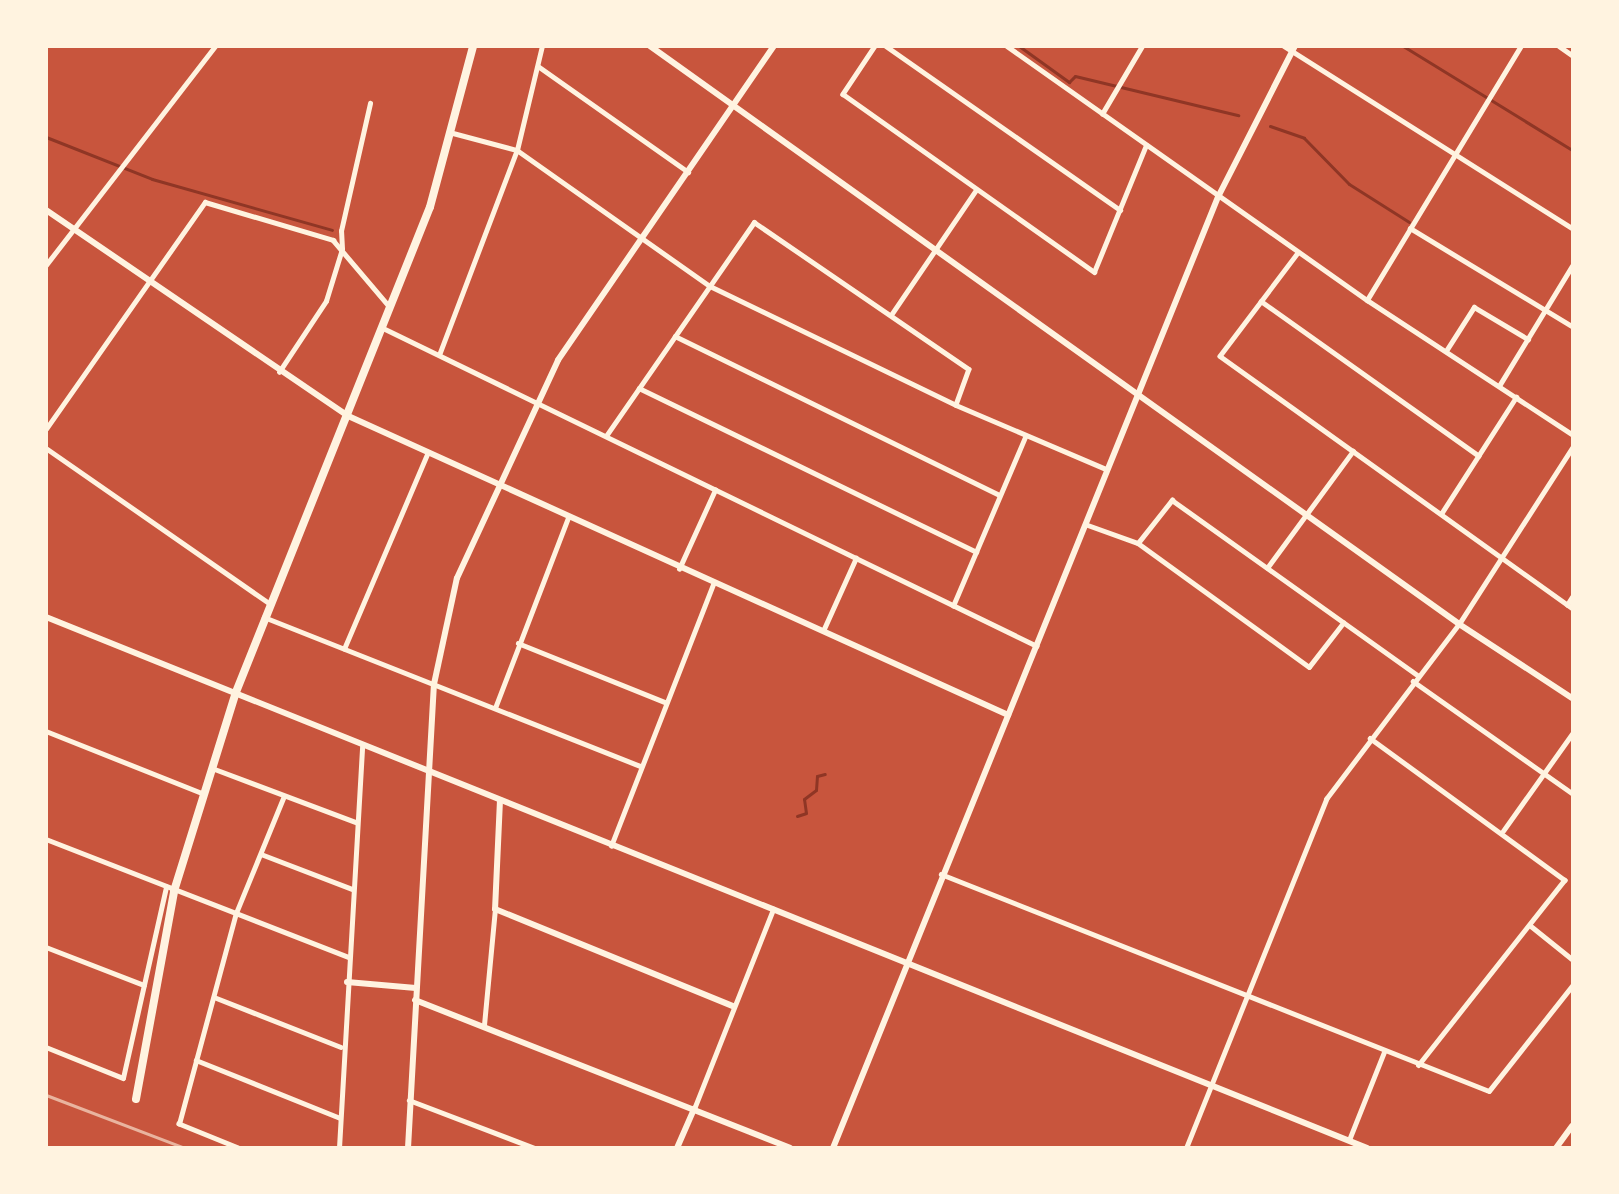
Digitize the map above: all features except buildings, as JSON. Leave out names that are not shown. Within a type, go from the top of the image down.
[{"type":"main road","points":[[136,1099],[170,889],[204,794],[236,692],[269,603],[430,207],[453,133],[473,46]]},
{"type":"street","points":[[46,265],[215,46]]},
{"type":"street","points":[[439,355],[517,150],[542,46]]},
{"type":"street","points":[[650,46],[1459,624],[1572,698]]},
{"type":"street","points":[[875,46],[843,94],[1094,272],[1146,146]]},
{"type":"street","points":[[886,46],[1120,210]]},
{"type":"street","points":[[1006,46],[1367,300],[1572,434]]},
{"type":"street","points":[[1102,114],[1142,46]]},
{"type":"street","points":[[1284,46],[1293,49],[1572,228]]},
{"type":"street","points":[[1367,300],[1488,105],[1521,46]]},
{"type":"street","points":[[1559,46],[1572,55]]},
{"type":"street","points":[[408,1148],[434,684],[450,601],[534,402],[642,238],[773,47]]},
{"type":"street","points":[[833,1148],[941,874],[1218,197],[1293,49]]},
{"type":"street","points":[[538,66],[689,172]]},
{"type":"street","points":[[279,372],[326,301],[342,249],[341,231],[370,103]]},
{"type":"street","points":[[453,133],[517,150],[710,286],[1025,437],[1106,469]]},
{"type":"street","points":[[891,315],[976,190]]},
{"type":"street","points":[[46,429],[205,202],[333,240],[389,306]]},
{"type":"street","points":[[46,210],[279,372],[346,415],[679,569],[1008,715]]},
{"type":"street","points":[[606,436],[754,222],[969,369],[956,405]]},
{"type":"street","points":[[1410,228],[1572,326]]},
{"type":"street","points":[[1298,252],[1220,356],[1572,608]]},
{"type":"street","points":[[1499,386],[1572,266]]},
{"type":"street","points":[[1261,301],[1479,456]]},
{"type":"street","points":[[1446,351],[1474,307],[1528,339]]},
{"type":"street","points":[[381,327],[1036,646]]},
{"type":"street","points":[[675,336],[999,495]]},
{"type":"street","points":[[639,388],[976,552]]},
{"type":"street","points":[[1440,514],[1516,397]]},
{"type":"street","points":[[953,606],[1025,437]]},
{"type":"street","points":[[46,448],[269,603]]},
{"type":"street","points":[[1186,1148],[1313,824],[1339,776],[1459,624],[1572,448]]},
{"type":"street","points":[[1267,568],[1353,451]]},
{"type":"street","points":[[344,649],[428,452]]},
{"type":"street","points":[[679,569],[715,490]]},
{"type":"street","points":[[1138,543],[1172,500],[1417,675]]},
{"type":"street","points":[[495,708],[518,643],[568,518]]},
{"type":"street","points":[[1084,524],[1138,543],[1309,667],[1343,623]]},
{"type":"street","points":[[823,631],[856,558]]},
{"type":"street","points":[[611,846],[640,766],[713,584]]},
{"type":"street","points":[[1567,605],[1572,597]]},
{"type":"street","points":[[46,617],[236,692],[362,746],[1367,1148]]},
{"type":"street","points":[[264,617],[640,766]]},
{"type":"street","points":[[518,643],[665,702]]},
{"type":"street","points":[[1413,681],[1572,793]]},
{"type":"street","points":[[46,731],[204,794]]},
{"type":"street","points":[[1503,831],[1572,734]]},
{"type":"street","points":[[1370,738],[1503,831],[1565,880],[1531,926],[1419,1065]]},
{"type":"street","points":[[339,1148],[341,1047],[362,746]]},
{"type":"street","points":[[212,768],[356,822]]},
{"type":"street","points":[[238,1148],[179,1124],[236,913],[284,796]]},
{"type":"street","points":[[484,1025],[495,909],[500,800]]},
{"type":"street","points":[[46,839],[348,957]]},
{"type":"street","points":[[261,854],[352,889]]},
{"type":"street","points":[[941,874],[1246,993],[1384,1052],[1488,1091],[1572,986]]},
{"type":"street","points":[[46,1047],[123,1078],[144,985],[170,889]]},
{"type":"street","points":[[495,909],[733,1006]]},
{"type":"street","points":[[677,1148],[773,909]]},
{"type":"street","points":[[1531,926],[1572,959]]},
{"type":"street","points":[[46,947],[144,985]]},
{"type":"street","points":[[347,982],[416,988]]},
{"type":"street","points":[[214,997],[341,1047]]},
{"type":"street","points":[[415,1000],[484,1025],[790,1148]]},
{"type":"street","points":[[1349,1140],[1384,1052]]},
{"type":"street","points":[[196,1060],[340,1118]]},
{"type":"street","points":[[409,1100],[536,1148]]},
{"type":"street","points":[[1556,1148],[1572,1126]]},
{"type":"waterway","points":[[1019,46],[1069,82],[1075,76],[1238,115]]},
{"type":"waterway","points":[[1403,46],[1572,150]]},
{"type":"waterway","points":[[1270,126],[1304,138],[1349,184],[1409,222]]},
{"type":"waterway","points":[[46,137],[152,179],[332,230]]},
{"type":"waterway","points":[[797,816],[806,813],[804,799],[816,790],[817,776],[825,774]]},
{"type":"railway","points":[[46,1095],[185,1148]]}]
